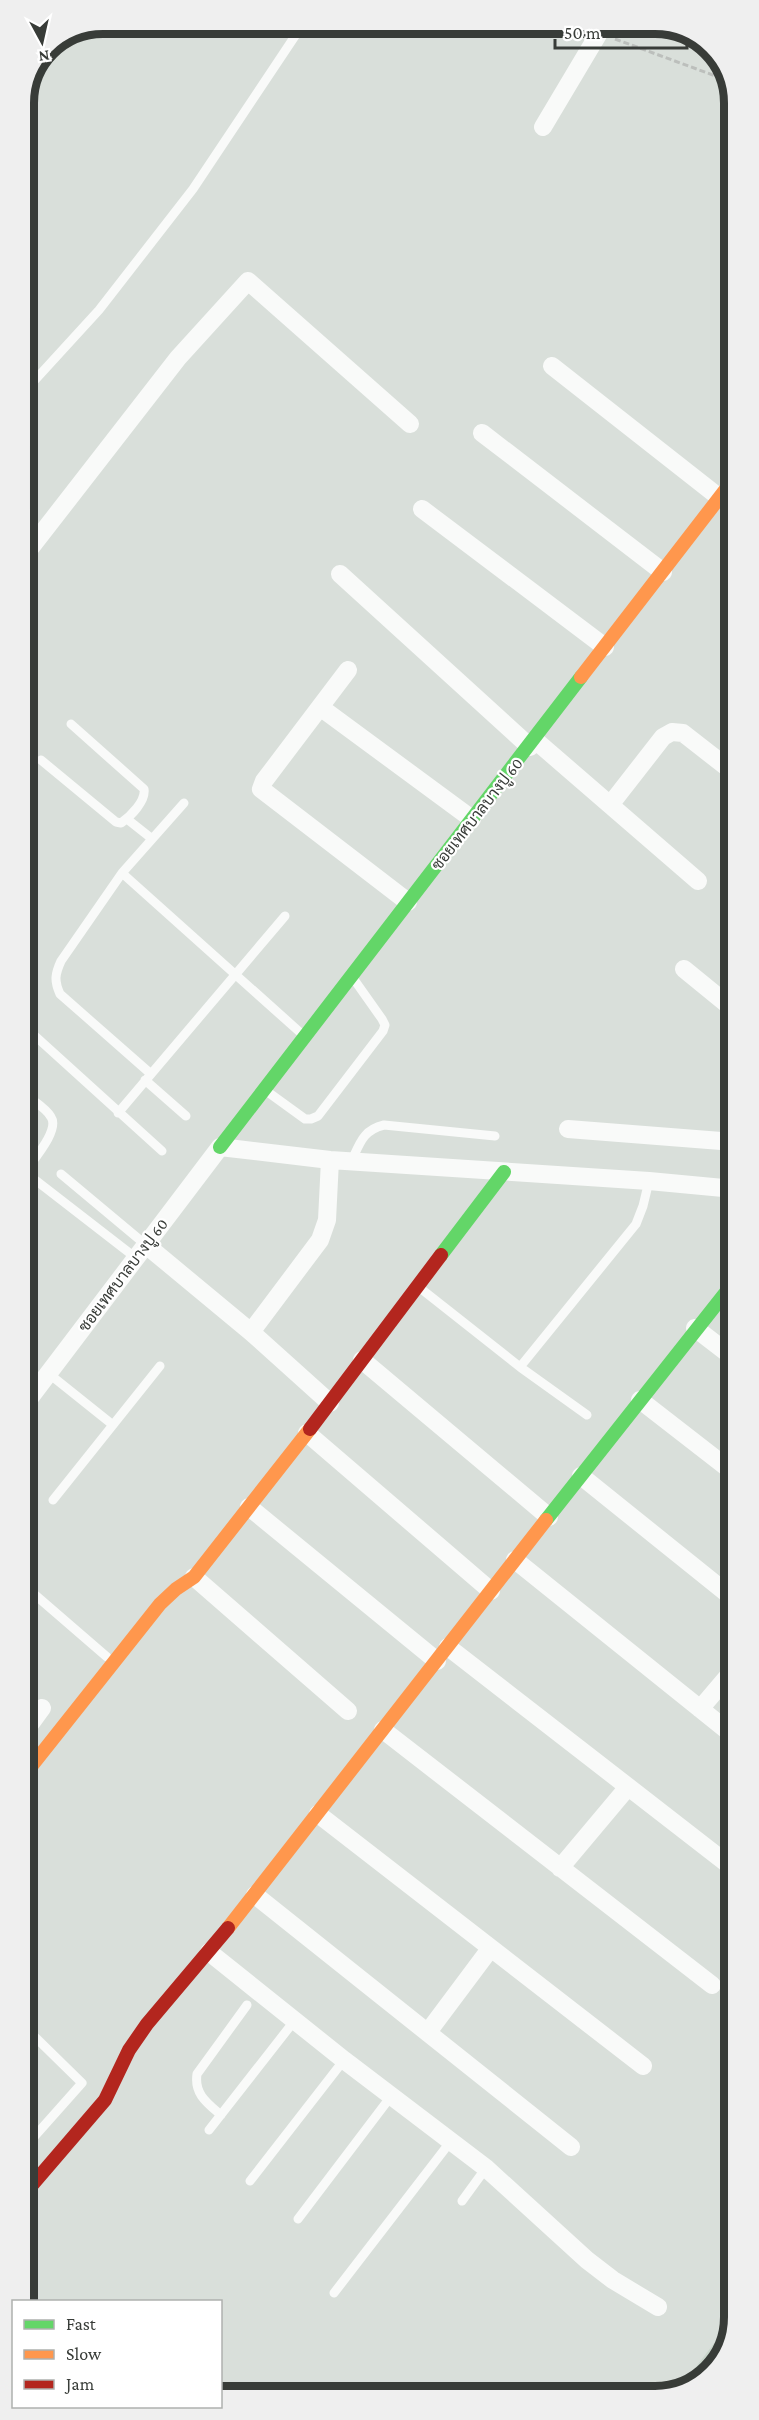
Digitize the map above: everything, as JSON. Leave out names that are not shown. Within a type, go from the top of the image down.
[{"type":"street","points":[[543,127],[598,35]]},
{"type":"street","points":[[34,543],[178,358],[248,281],[410,424]]},
{"type":"street","points":[[552,366],[720,498]]},
{"type":"street","points":[[482,433],[663,572]]},
{"type":"street","name":"ซอยเทศบาลบางปู 60","points":[[34,1391],[724,492]]},
{"type":"street","points":[[422,508],[605,647]]},
{"type":"street","points":[[340,574],[532,744],[610,805],[698,881]]},
{"type":"street","points":[[348,670],[264,781],[261,789],[408,902]]},
{"type":"street","points":[[320,707],[472,819]]},
{"type":"street","points":[[610,805],[663,737],[672,732],[683,733],[724,765]]},
{"type":"street","points":[[684,969],[724,1001]]},
{"type":"street","points":[[568,1129],[724,1141]]},
{"type":"street","points":[[220,1147],[351,1162],[649,1181],[724,1188]]},
{"type":"street","points":[[251,1332],[320,1240],[327,1220],[330,1160]]},
{"type":"street","points":[[34,1763],[160,1604],[194,1577],[330,1403],[504,1172]]},
{"type":"street","points":[[141,1251],[251,1332],[330,1403]]},
{"type":"street","points":[[34,2183],[105,2100],[129,2050],[147,2024],[255,1895],[724,1294]]},
{"type":"street","points":[[695,1329],[724,1351]]},
{"type":"street","points":[[362,1360],[549,1517]]},
{"type":"street","points":[[640,1400],[724,1465]]},
{"type":"street","points":[[307,1433],[491,1591]]},
{"type":"street","points":[[581,1476],[724,1591]]},
{"type":"street","points":[[249,1507],[436,1661]]},
{"type":"street","points":[[515,1560],[724,1728]]},
{"type":"street","points":[[194,1577],[348,1711]]},
{"type":"street","points":[[448,1647],[724,1861]]},
{"type":"street","points":[[700,1709],[724,1681]]},
{"type":"street","points":[[34,1719],[42,1708]]},
{"type":"street","points":[[383,1730],[712,1985]]},
{"type":"street","points":[[560,1868],[628,1787]]},
{"type":"street","points":[[318,1814],[643,2066]]},
{"type":"street","points":[[255,1895],[571,2147]]},
{"type":"street","points":[[428,2032],[490,1949]]},
{"type":"street","points":[[209,1952],[486,2168],[587,2260],[613,2280],[658,2307]]},
{"type":"lane","points":[[34,381],[99,310],[192,189],[296,34]]},
{"type":"lane","points":[[41,760],[116,822],[121,823],[127,819],[143,799],[144,789],[70,724]]},
{"type":"lane","points":[[184,803],[122,873],[61,961],[55,974],[60,994],[186,1116]]},
{"type":"lane","points":[[127,819],[151,838]]},
{"type":"lane","points":[[122,873],[305,1036]]},
{"type":"lane","points":[[118,1113],[285,916]]},
{"type":"lane","points":[[265,1090],[305,1119],[318,1116],[383,1031],[382,1019],[352,976]]},
{"type":"lane","points":[[34,1035],[162,1151]]},
{"type":"lane","points":[[34,1104],[51,1117],[53,1127],[50,1137],[34,1159]]},
{"type":"lane","points":[[351,1162],[364,1136],[372,1128],[384,1125],[495,1136]]},
{"type":"lane","points":[[61,1174],[141,1251]]},
{"type":"lane","points":[[34,1178],[141,1251]]},
{"type":"lane","points":[[520,1367],[636,1224],[649,1181]]},
{"type":"lane","points":[[418,1287],[520,1367],[587,1415]]},
{"type":"lane","points":[[53,1500],[160,1366]]},
{"type":"lane","points":[[48,1373],[113,1425]]},
{"type":"lane","points":[[34,1594],[107,1657]]},
{"type":"lane","points":[[221,2115],[199,2095],[196,2084],[198,2074],[247,2005]]},
{"type":"lane","points":[[209,2130],[295,2020]]},
{"type":"lane","points":[[34,2036],[82,2083],[34,2137]]},
{"type":"lane","points":[[250,2181],[345,2060]]},
{"type":"lane","points":[[298,2219],[392,2095]]},
{"type":"lane","points":[[334,2293],[451,2141]]},
{"type":"lane","points":[[462,2201],[486,2168]]},
{"type":"path","points":[[604,35],[719,77]]},
{"type":"shaded area","points":[[722,2332],[710,2359],[688,2377]]},
{"type":"traffic: fast","points":[[220,1147],[581,677]]},
{"type":"traffic: fast","points":[[441,1255],[504,1172]]},
{"type":"traffic: fast","points":[[546,1520],[724,1295]]},
{"type":"traffic: slow","points":[[581,677],[724,492]]},
{"type":"traffic: slow","points":[[34,1763],[160,1604],[194,1577],[310,1429]]},
{"type":"traffic: slow","points":[[228,1928],[546,1520]]},
{"type":"traffic: jam","points":[[310,1429],[441,1255]]},
{"type":"traffic: jam","points":[[34,2183],[105,2100],[129,2050],[147,2024],[228,1928]]}]
